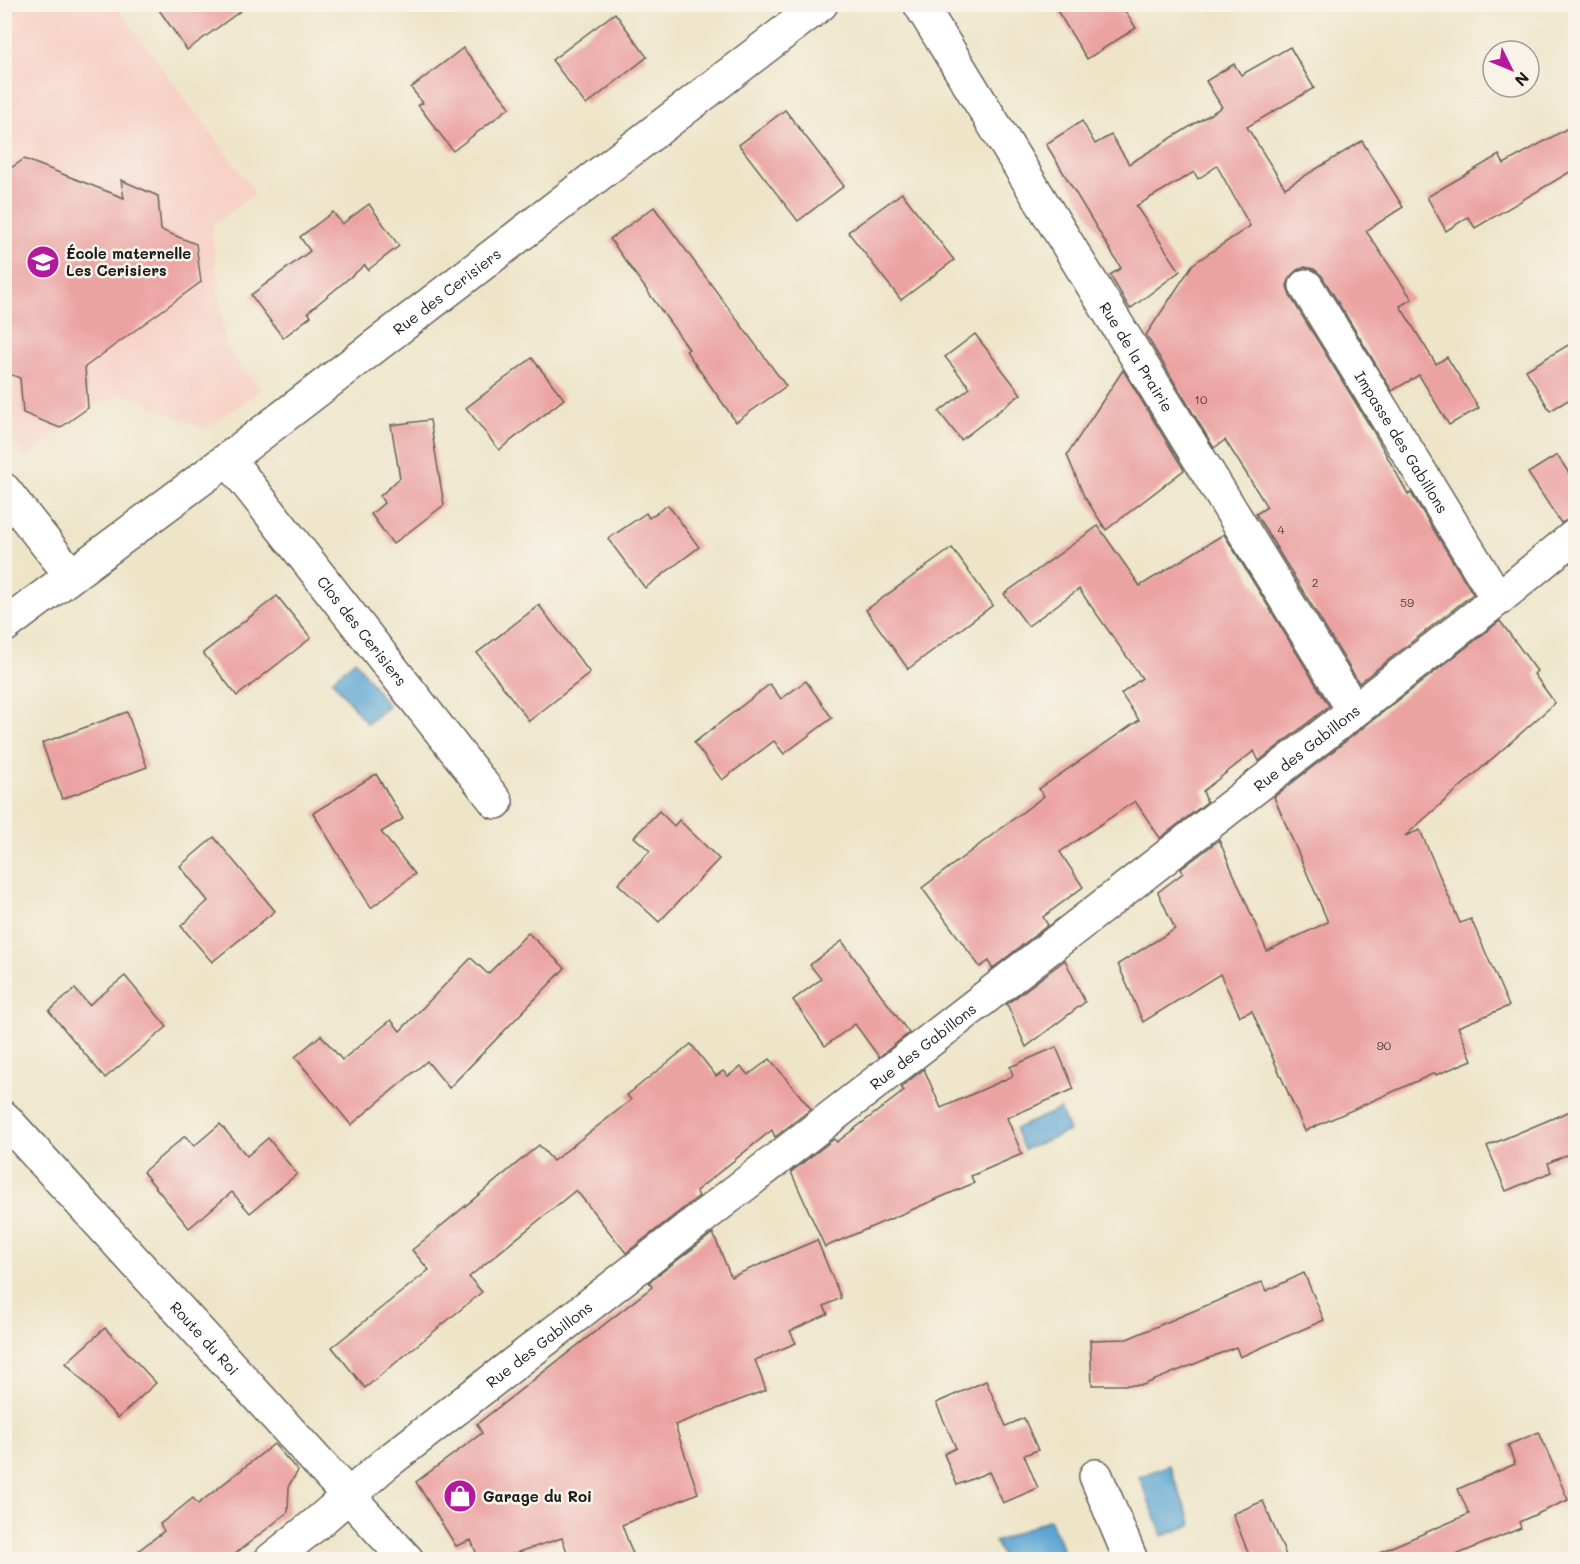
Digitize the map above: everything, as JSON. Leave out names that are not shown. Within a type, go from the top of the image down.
[{"type":"street","name":"Rue des Cerisiers","points":[[4,627],[228,459],[821,4]]},
{"type":"street","name":"Rue de la Prairie","points":[[920,4],[1353,709]]},
{"type":"street","name":"Impasse des Gabillons","points":[[1306,286],[1497,599]]},
{"type":"street","name":"Clos des Cerisiers","points":[[228,459],[496,802]]},
{"type":"street","points":[[4,490],[71,575]]},
{"type":"street","name":"Rue des Gabillons","points":[[271,1560],[403,1449],[1497,599],[1575,535]]},
{"type":"street","name":"Route du Roi","points":[[4,1118],[407,1560]]},
{"type":"street","points":[[1096,1476],[1131,1560]]},
{"type":"shaded area","points":[[4,5],[115,5],[256,193],[212,226],[225,345],[262,390],[205,429],[124,394],[88,408],[26,457],[5,432]]},
{"type":"water","points":[[355,660],[388,706],[367,724],[332,680]]},
{"type":"water","points":[[1060,1109],[1069,1131],[1024,1150],[1015,1129]]},
{"type":"water","points":[[1169,1465],[1192,1525],[1163,1536],[1139,1477]]},
{"type":"water","points":[[1050,1519],[1063,1549],[1047,1556],[1044,1550],[1021,1559],[1003,1559],[995,1542]]},
{"type":"building","points":[[155,4],[250,4],[187,50]]},
{"type":"building","points":[[1053,4],[1121,4],[1136,28],[1087,59]]},
{"type":"building","points":[[615,13],[647,57],[586,105],[552,60]]},
{"type":"building","points":[[1290,47],[1314,88],[1247,127],[1285,188],[1362,141],[1403,207],[1366,231],[1412,299],[1400,306],[1436,364],[1447,357],[1479,408],[1449,425],[1419,375],[1392,391],[1322,276],[1314,269],[1305,267],[1297,270],[1290,277],[1287,286],[1290,296],[1373,431],[1408,494],[1411,493],[1473,594],[1359,683],[1256,514],[1267,507],[1225,440],[1214,448],[1146,335],[1193,264],[1250,226],[1217,166],[1198,179],[1194,172],[1136,206],[1180,271],[1130,309],[1110,275],[1121,268],[1046,144],[1082,121],[1095,144],[1111,135],[1129,164],[1222,107],[1206,81],[1234,64],[1241,75]]},
{"type":"building","points":[[463,48],[510,107],[453,151],[418,105],[423,103],[411,88]]},
{"type":"building","points":[[785,110],[844,186],[798,221],[739,145]]},
{"type":"building","points":[[1575,124],[1575,169],[1475,228],[1468,217],[1446,231],[1427,197],[1499,155],[1504,164]]},
{"type":"building","points":[[24,159],[124,198],[121,180],[158,196],[161,230],[196,244],[201,282],[85,367],[88,408],[60,428],[23,413],[20,378],[4,372],[4,173]]},
{"type":"building","points":[[902,193],[954,260],[901,300],[848,232]]},
{"type":"building","points":[[369,204],[399,246],[368,270],[365,265],[308,312],[311,316],[283,338],[251,295],[310,251],[300,237],[333,212],[342,224]]},
{"type":"building","points":[[654,207],[786,386],[736,422],[686,351],[689,349],[610,239]]},
{"type":"building","points":[[975,334],[1021,394],[961,440],[939,412],[970,388],[945,357]]},
{"type":"building","points":[[1575,341],[1575,396],[1550,411],[1526,370]]},
{"type":"building","points":[[532,358],[564,399],[499,450],[466,408]]},
{"type":"building","points":[[1123,370],[1184,470],[1106,530],[1084,496],[1067,455]]},
{"type":"building","points":[[430,420],[444,505],[393,544],[371,514],[384,503],[380,496],[400,478],[391,425]]},
{"type":"building","points":[[1557,455],[1575,482],[1575,517],[1561,523],[1528,473]]},
{"type":"building","points":[[668,505],[699,547],[645,588],[608,539],[646,513],[649,518]]},
{"type":"building","points":[[1098,526],[1140,586],[1224,534],[1329,706],[1259,761],[1254,751],[1203,791],[1207,802],[1160,838],[1135,801],[1060,852],[1083,887],[1043,917],[1048,925],[992,969],[989,961],[980,967],[922,888],[1044,796],[1039,789],[1139,720],[1121,694],[1142,678],[1079,589],[1028,626],[1004,594]]},
{"type":"building","points":[[952,548],[993,605],[908,669],[866,610]]},
{"type":"building","points":[[277,596],[311,638],[237,696],[203,653]]},
{"type":"building","points":[[539,605],[590,673],[529,721],[477,653]]},
{"type":"building","points":[[1500,621],[1537,671],[1534,674],[1555,703],[1405,836],[1420,830],[1460,923],[1471,919],[1509,1006],[1458,1027],[1472,1060],[1436,1075],[1435,1073],[1305,1131],[1252,1011],[1240,1016],[1220,974],[1143,1022],[1118,964],[1175,929],[1158,892],[1183,873],[1181,869],[1219,840],[1267,951],[1328,922],[1274,797]]},
{"type":"building","points":[[806,681],[832,718],[784,754],[774,741],[722,780],[694,743],[770,684],[781,699]]},
{"type":"building","points":[[127,712],[147,767],[62,799],[42,743]]},
{"type":"building","points":[[376,774],[403,819],[381,832],[415,874],[371,908],[313,813]]},
{"type":"building","points":[[659,811],[674,826],[679,820],[719,859],[659,922],[618,884],[650,851],[634,837]]},
{"type":"building","points":[[214,837],[275,911],[212,962],[181,926],[208,901],[180,866]]},
{"type":"building","points":[[528,933],[565,968],[449,1088],[427,1061],[351,1125],[295,1057],[321,1035],[342,1060],[391,1020],[400,1031],[471,958],[488,974]]},
{"type":"building","points":[[842,941],[909,1033],[879,1057],[855,1024],[825,1046],[793,1000],[821,979],[810,965]]},
{"type":"building","points":[[1065,960],[1085,1002],[1026,1047],[1007,1004]]},
{"type":"building","points":[[125,976],[167,1027],[105,1078],[49,1011],[75,989],[89,1005]]},
{"type":"building","points":[[691,1044],[716,1076],[723,1071],[728,1076],[741,1067],[748,1075],[770,1059],[811,1109],[775,1137],[772,1130],[696,1191],[699,1196],[626,1253],[576,1190],[469,1277],[482,1292],[365,1388],[332,1347],[429,1270],[412,1250],[539,1145],[553,1161],[631,1100],[627,1095]]},
{"type":"building","points":[[1056,1047],[1074,1089],[1007,1118],[1022,1154],[971,1176],[974,1183],[825,1247],[791,1172],[834,1139],[837,1142],[904,1091],[901,1087],[924,1069],[941,1108],[1013,1076],[1010,1067]]},
{"type":"building","points":[[1575,1109],[1575,1151],[1548,1163],[1551,1172],[1506,1191],[1487,1146]]},
{"type":"building","points":[[220,1124],[247,1156],[268,1138],[297,1174],[250,1213],[232,1192],[189,1228],[143,1172],[185,1136],[194,1146]]},
{"type":"building","points":[[713,1233],[731,1277],[817,1240],[841,1298],[824,1306],[828,1314],[790,1331],[796,1343],[755,1360],[766,1390],[675,1425],[698,1493],[622,1525],[635,1560],[570,1560],[562,1538],[494,1560],[479,1560],[471,1540],[456,1546],[416,1482],[482,1433],[477,1424],[652,1287],[649,1282]]},
{"type":"building","points":[[1304,1273],[1324,1320],[1240,1357],[1236,1347],[1143,1385],[1092,1385],[1090,1340],[1127,1339],[1262,1282],[1266,1291]]},
{"type":"building","points":[[105,1328],[156,1383],[118,1418],[66,1363]]},
{"type":"building","points":[[986,1381],[1006,1426],[1024,1418],[1038,1450],[1024,1455],[1038,1488],[1003,1503],[989,1472],[957,1485],[944,1454],[956,1448],[936,1403]]},
{"type":"building","points":[[1539,1432],[1568,1500],[1519,1522],[1521,1528],[1444,1560],[1383,1560],[1380,1552],[1469,1514],[1458,1489],[1515,1464],[1508,1445]]},
{"type":"building","points":[[274,1444],[298,1471],[289,1485],[288,1512],[268,1528],[227,1560],[126,1560],[164,1531],[160,1524],[193,1498],[198,1504]]},
{"type":"building","points":[[1263,1501],[1288,1560],[1251,1560],[1233,1514]]},
{"type":"place","name":"École maternelle Les Cerisiers","points":[[43,262]]},
{"type":"place","name":"Garage du Roi","points":[[460,1496]]}]
